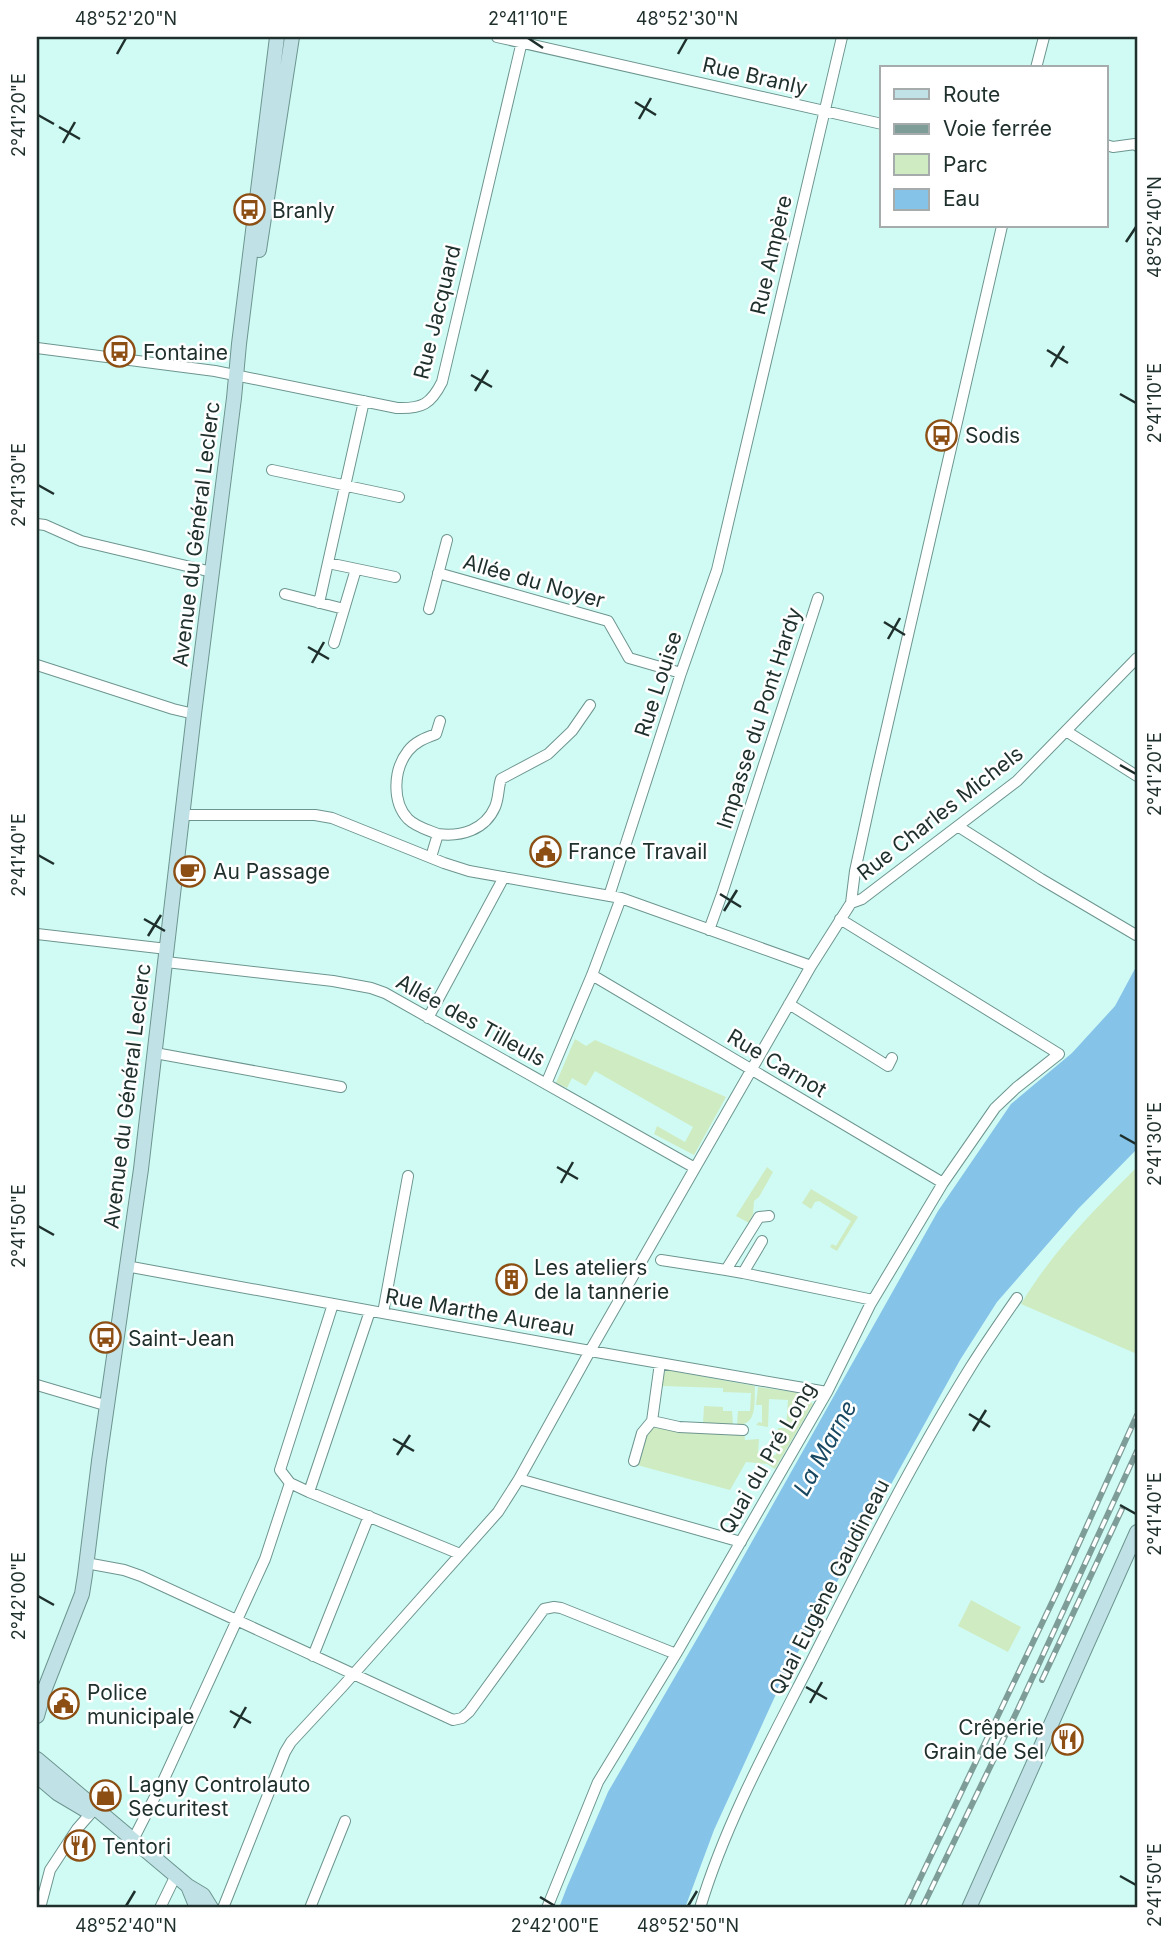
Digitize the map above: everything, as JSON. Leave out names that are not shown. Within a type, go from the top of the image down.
[{"type":"main road","name":"Avenue du Général Leclerc","points":[[237,375],[277,37]]},
{"type":"main road","name":"Avenue du Général Leclerc","points":[[37,1716],[40,1696],[82,1594],[155,1053],[237,375],[292,37]]},
{"type":"main road","points":[[969,1908],[1137,1532]]},
{"type":"main road","points":[[37,1759],[188,1886],[203,1895],[211,1908]]},
{"type":"main road","points":[[37,1776],[57,1793],[115,1825]]},
{"type":"main road","points":[[188,1886],[197,1908]]},
{"type":"street","name":"Rue Branly","points":[[497,37],[522,40],[880,124]]},
{"type":"street","name":"Rue Ampère","points":[[738,482],[842,37]]},
{"type":"street","points":[[1037,66],[1044,37]]},
{"type":"street","name":"Rue Jacquard","points":[[37,348],[237,375],[397,408],[413,409],[425,405],[436,395],[442,382],[522,40]]},
{"type":"street","points":[[1108,146],[1113,147],[1137,141]]},
{"type":"street","points":[[223,1908],[291,1742],[499,1512],[789,1004],[851,902],[875,779],[1002,228]]},
{"type":"street","points":[[319,603],[364,401]]},
{"type":"street","points":[[272,470],[399,497]]},
{"type":"street","name":"Rue Louise","points":[[609,896],[717,570],[738,482]]},
{"type":"street","points":[[37,524],[81,541],[212,572]]},
{"type":"street","name":"Allée du Noyer","points":[[429,609],[447,540]]},
{"type":"street","points":[[328,562],[395,577]]},
{"type":"street","points":[[334,643],[356,569]]},
{"type":"street","name":"Allée du Noyer","points":[[438,573],[608,621],[629,658],[681,673]]},
{"type":"street","points":[[285,594],[344,609]]},
{"type":"street","name":"Impasse du Pont Hardy","points":[[709,930],[818,598]]},
{"type":"street","name":"Rue Charles Michels","points":[[851,902],[862,899],[1017,782],[1137,658]]},
{"type":"street","points":[[37,665],[194,714]]},
{"type":"street","points":[[440,721],[436,734],[408,750],[401,762],[396,786],[397,797],[407,818],[438,834],[452,836],[465,834],[480,825],[495,807],[501,779],[548,754],[572,731],[590,705]]},
{"type":"street","points":[[1066,731],[1137,776]]},
{"type":"street","points":[[182,815],[332,818],[469,871],[621,898],[811,966]]},
{"type":"street","points":[[959,827],[1136,935]]},
{"type":"street","points":[[430,857],[438,834]]},
{"type":"street","points":[[428,1018],[504,877]]},
{"type":"street","points":[[546,1084],[621,898]]},
{"type":"street","name":"Quai du Pré Long","points":[[547,1908],[598,1783],[741,1542],[827,1392],[873,1300],[943,1183],[995,1108],[1059,1054],[840,919]]},
{"type":"street","name":"Allée des Tilleuls","points":[[37,934],[371,988],[695,1168]]},
{"type":"street","name":"Rue Carnot","points":[[592,975],[943,1183]]},
{"type":"street","points":[[789,1004],[888,1066],[892,1058]]},
{"type":"street","points":[[155,1053],[341,1087]]},
{"type":"street","points":[[383,1313],[408,1176]]},
{"type":"street","points":[[726,1270],[759,1217],[769,1216]]},
{"type":"street","points":[[743,1273],[762,1241]]},
{"type":"street","points":[[662,1260],[743,1273],[873,1300]]},
{"type":"street","name":"Rue Marthe Aureau","points":[[126,1266],[827,1392]]},
{"type":"street","name":"Quai Eugène Gaudineau","points":[[700,1908],[708,1882],[750,1782],[842,1601],[942,1416],[1017,1298]]},
{"type":"street","points":[[333,1304],[280,1470],[290,1483],[309,1492],[460,1554]]},
{"type":"street","points":[[309,1492],[370,1311]]},
{"type":"street","points":[[634,1461],[642,1433],[652,1421],[660,1363]]},
{"type":"street","points":[[37,1385],[108,1406]]},
{"type":"street","points":[[652,1421],[679,1427],[743,1430]]},
{"type":"street","points":[[519,1479],[741,1542]]},
{"type":"street","points":[[133,1840],[164,1779],[265,1559],[290,1483]]},
{"type":"street","points":[[313,1656],[369,1516]]},
{"type":"street","points":[[86,1563],[141,1576],[453,1720],[462,1718],[469,1712],[544,1609],[554,1607],[676,1654]]},
{"type":"street","points":[[40,1908],[50,1870],[91,1813]]},
{"type":"street","points":[[310,1908],[345,1821]]},
{"type":"street","points":[[160,1908],[176,1875]]},
{"type":"green space","points":[[575,1039],[586,1046],[595,1040],[726,1097],[694,1155],[654,1134],[657,1126],[685,1142],[693,1127],[595,1071],[586,1086],[572,1078],[567,1088],[556,1083]]},
{"type":"green space","points":[[767,1167],[773,1172],[754,1201],[749,1223],[736,1216]]},
{"type":"green space","points":[[1137,1167],[1137,1354],[1021,1304],[1060,1249]]},
{"type":"green space","points":[[811,1189],[858,1217],[837,1251],[830,1247],[832,1244],[836,1246],[851,1221],[819,1201],[815,1202],[811,1209],[802,1203]]},
{"type":"green space","points":[[666,1370],[755,1386],[752,1417],[744,1424],[737,1425],[738,1411],[750,1411],[751,1393],[723,1392],[723,1388],[662,1386]]},
{"type":"green space","points":[[758,1387],[801,1393],[813,1404],[775,1469],[767,1464],[746,1462],[730,1490],[637,1465],[648,1429],[655,1428],[744,1432],[745,1440],[759,1439],[758,1454],[776,1455],[778,1428],[786,1428],[788,1400],[769,1399],[768,1427],[756,1425],[762,1423],[762,1405],[756,1405]]},
{"type":"green space","points":[[704,1406],[723,1407],[723,1411],[732,1411],[733,1425],[703,1424]]},
{"type":"green space","points":[[971,1600],[1021,1627],[1008,1652],[958,1626]]},
{"type":"water","name":"La Marne","points":[[1137,965],[1137,1149],[1078,1209],[997,1302],[960,1360],[782,1681],[714,1830],[685,1908],[559,1908],[608,1792],[938,1211],[1011,1104],[1072,1053],[1115,1006]]},
{"type":"railway","points":[[906,1908],[1057,1592],[1137,1415]]},
{"type":"railway","points":[[922,1908],[1018,1709],[1137,1451]]},
{"type":"railway","points":[[1042,1680],[1122,1509]]},
{"type":"place","name":"Branly","points":[[249,210]]},
{"type":"place","name":"Fontaine","points":[[120,352]]},
{"type":"place","name":"Sodis","points":[[942,435]]},
{"type":"place","name":"France Travail","points":[[545,851]]},
{"type":"place","name":"Au Passage","points":[[190,871]]},
{"type":"place","name":"Les ateliers de la tannerie","points":[[511,1279]]},
{"type":"place","name":"Saint-Jean","points":[[105,1338]]},
{"type":"place","name":"Police municipale","points":[[64,1704]]},
{"type":"place","name":"Crêperie Grain de Sel","points":[[1067,1739]]},
{"type":"place","name":"Lagny Controlauto Securitest","points":[[105,1796]]},
{"type":"place","name":"Tentori","points":[[79,1846]]}]
